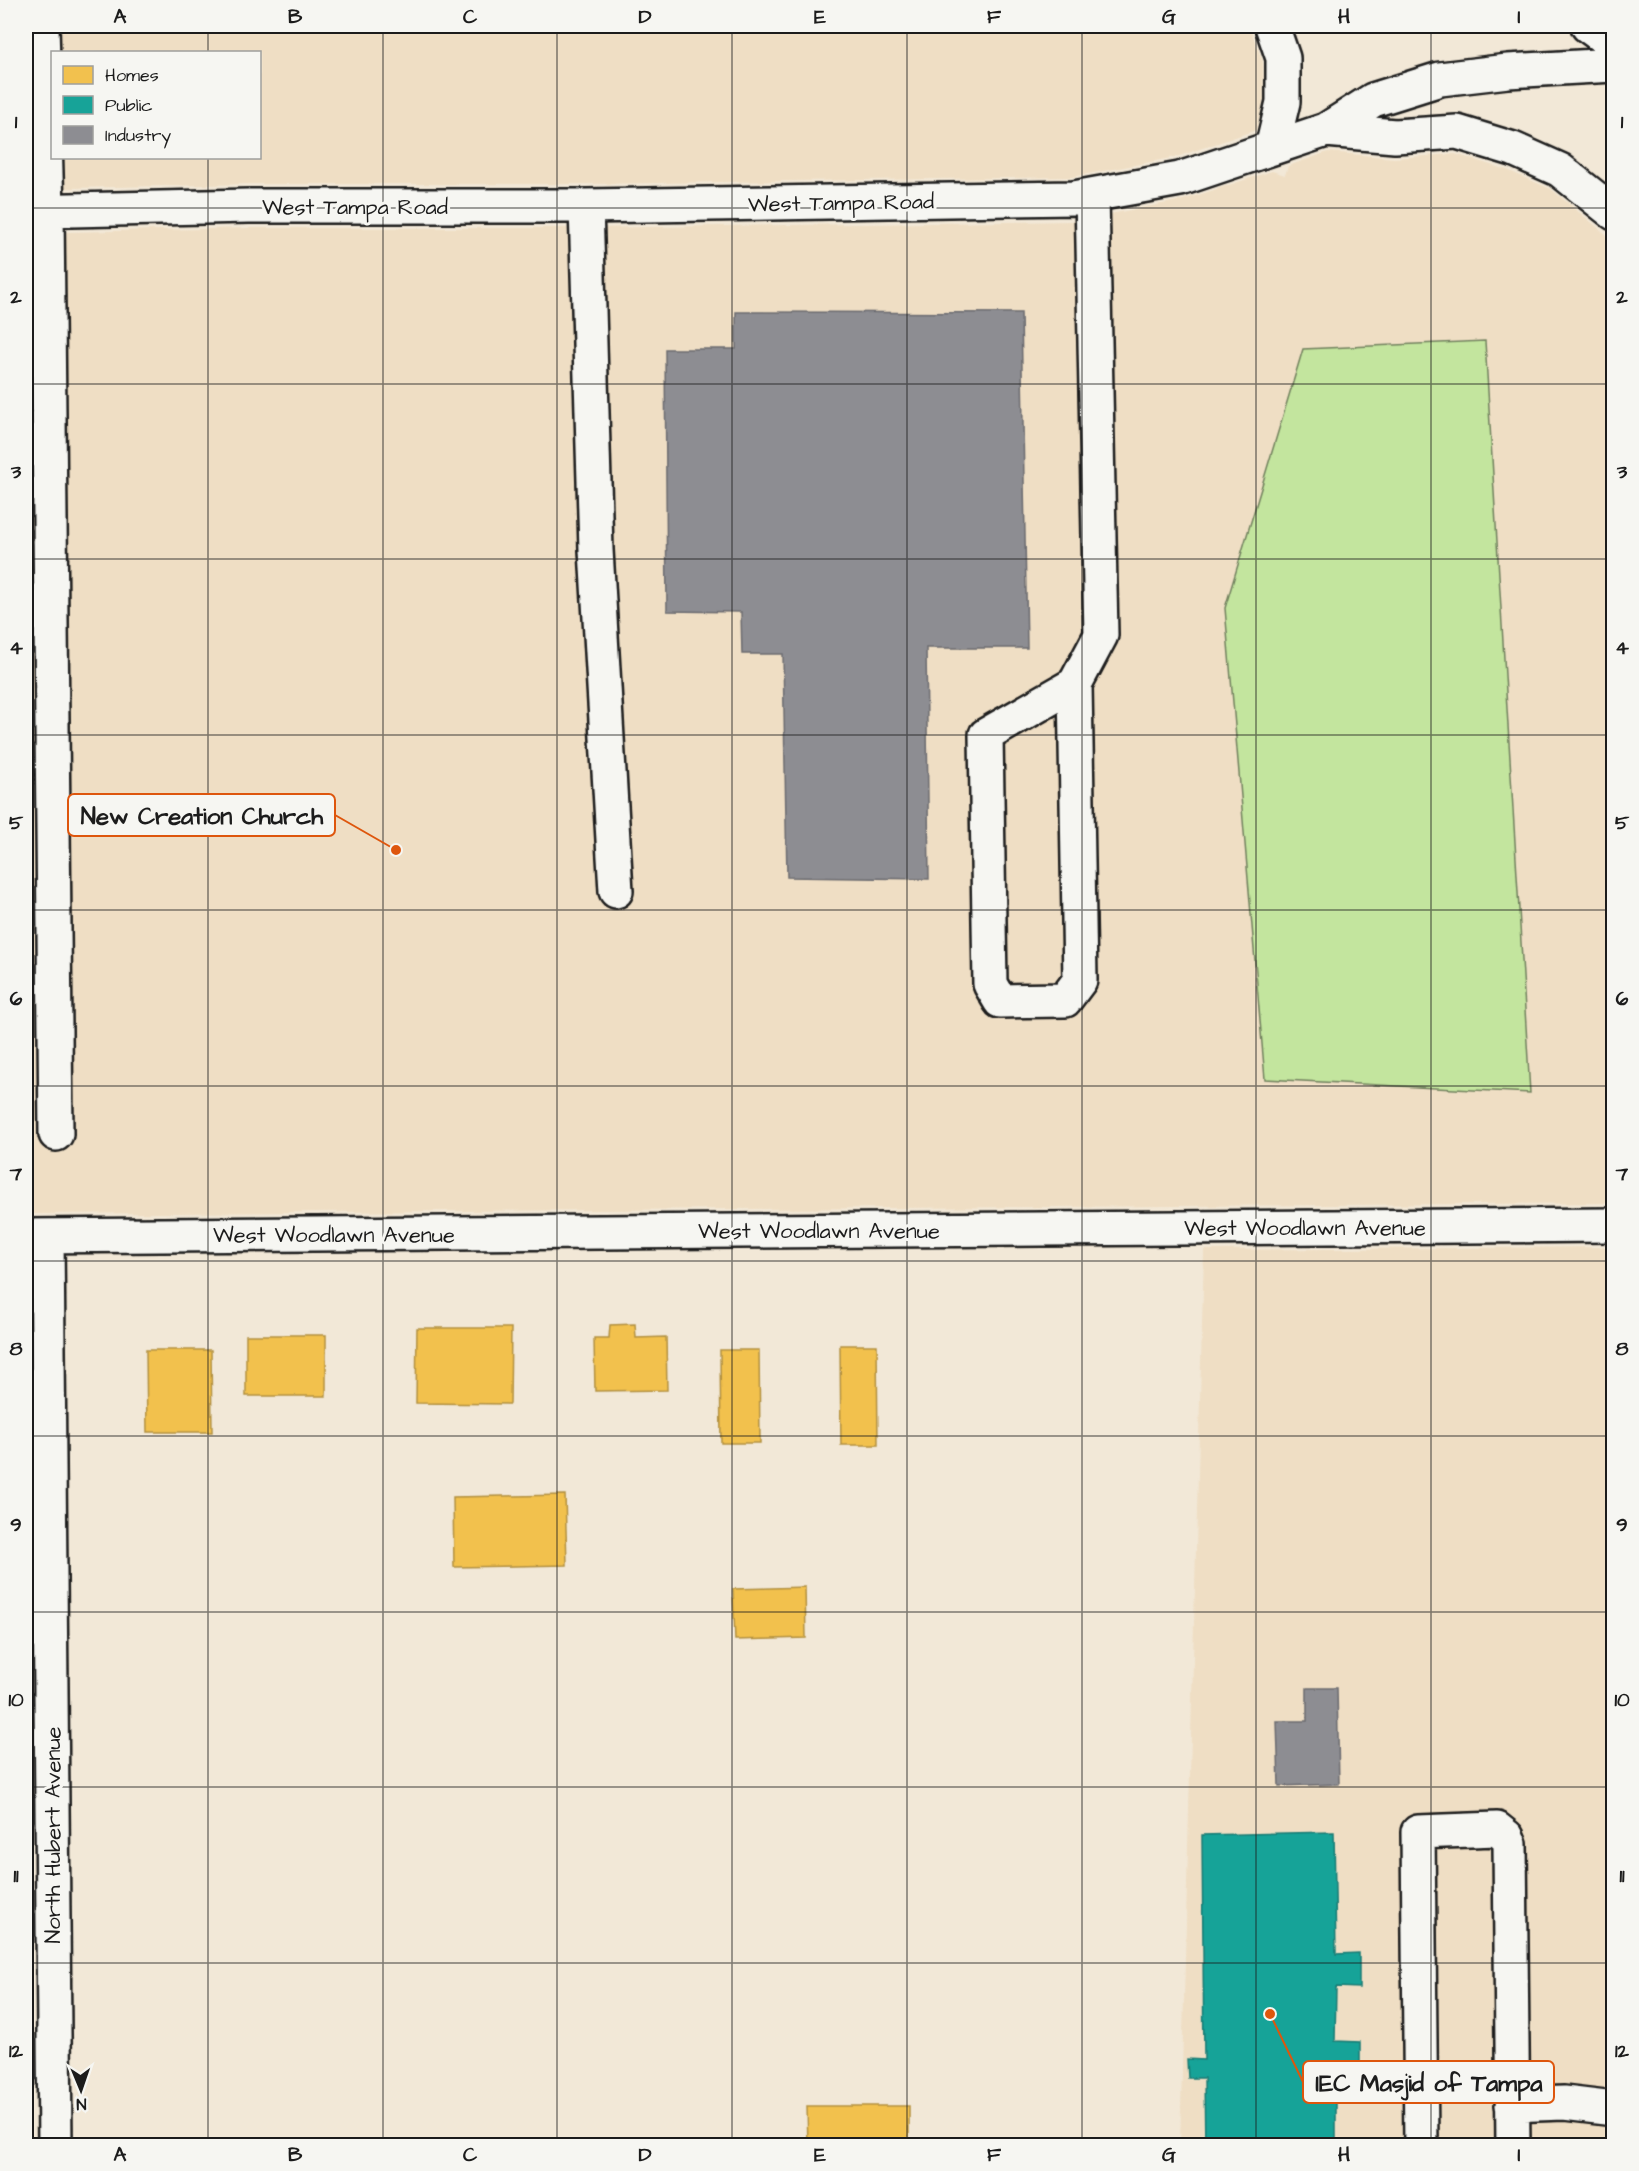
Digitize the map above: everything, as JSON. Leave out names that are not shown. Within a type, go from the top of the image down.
[{"type":"street","points":[[42,26],[36,211],[56,1134]]},
{"type":"street","points":[[1272,26],[1283,58],[1283,102],[1272,148]]},
{"type":"street","points":[[1588,26],[1614,45]]},
{"type":"street","name":"West Tampa Road","points":[[36,211],[249,206],[586,206],[1074,198],[1180,178],[1326,130],[1373,100],[1440,79],[1508,71],[1614,65]]},
{"type":"street","points":[[1326,130],[1395,136],[1457,132],[1513,149],[1560,170],[1614,213]]},
{"type":"street","points":[[1075,684],[986,735],[990,984],[1000,1001],[1065,1000],[1080,980],[1075,684],[1101,635],[1092,195]]},
{"type":"street","points":[[586,206],[596,550],[616,891]]},
{"type":"street","name":"West Woodlawn Avenue","points":[[36,1236],[1614,1225]]},
{"type":"street","name":"North Hubert Avenue","points":[[36,1236],[55,2145]]},
{"type":"street","points":[[1421,2145],[1418,1832],[1497,1829],[1507,1837],[1510,1844],[1513,2145]]},
{"type":"street","points":[[1512,2105],[1564,2103],[1614,2109]]},
{"type":"shaded area","points":[[26,26],[1249,26],[1263,62],[1264,99],[1256,130],[1176,157],[1072,177],[585,184],[249,184],[26,189]]},
{"type":"shaded area","points":[[1328,152],[1394,158],[1455,154],[1507,170],[1551,189],[1613,240],[1613,1203],[26,1214],[26,233],[250,228],[586,228],[1074,221],[1183,200],[1272,171],[1285,175],[1288,166]]},
{"type":"shaded area","points":[[1613,1247],[1613,2145],[1180,2146],[1204,1250]]},
{"type":"green space","points":[[1485,341],[1530,1093],[1265,1079],[1225,608],[1303,349]]},
{"type":"building: Homes","points":[[635,1324],[636,1338],[666,1337],[667,1390],[595,1391],[594,1338],[609,1338],[610,1325]]},
{"type":"building: Homes","points":[[417,1328],[511,1328],[510,1404],[416,1403]]},
{"type":"building: Homes","points":[[246,1335],[326,1335],[326,1396],[246,1396]]},
{"type":"building: Homes","points":[[840,1345],[877,1345],[878,1445],[841,1445]]},
{"type":"building: Homes","points":[[146,1350],[211,1350],[212,1432],[147,1432]]},
{"type":"building: Homes","points":[[720,1350],[759,1350],[760,1443],[721,1443]]},
{"type":"building: Homes","points":[[565,1495],[567,1565],[454,1567],[453,1497]]},
{"type":"building: Homes","points":[[805,1587],[806,1638],[735,1640],[733,1589]]},
{"type":"building: Homes","points":[[807,2106],[909,2106],[909,2146],[808,2146]]},
{"type":"building: Public","points":[[1334,1832],[1336,1954],[1359,1953],[1359,1988],[1336,1987],[1335,2041],[1360,2042],[1360,2073],[1336,2073],[1336,2146],[1205,2146],[1204,2078],[1188,2078],[1187,2059],[1204,2060],[1202,1835]]},
{"type":"building: Industry","points":[[736,312],[1021,313],[1027,648],[926,648],[929,879],[787,877],[783,654],[742,654],[741,612],[667,611],[665,349],[736,349]]},
{"type":"building: Industry","points":[[1307,1688],[1337,1688],[1339,1784],[1279,1786],[1277,1721],[1307,1721]]},
{"type":"place","name":"New Creation Church","points":[[396,850]]},
{"type":"place","name":"IEC Masjid of Tampa","points":[[1270,2014]]}]
